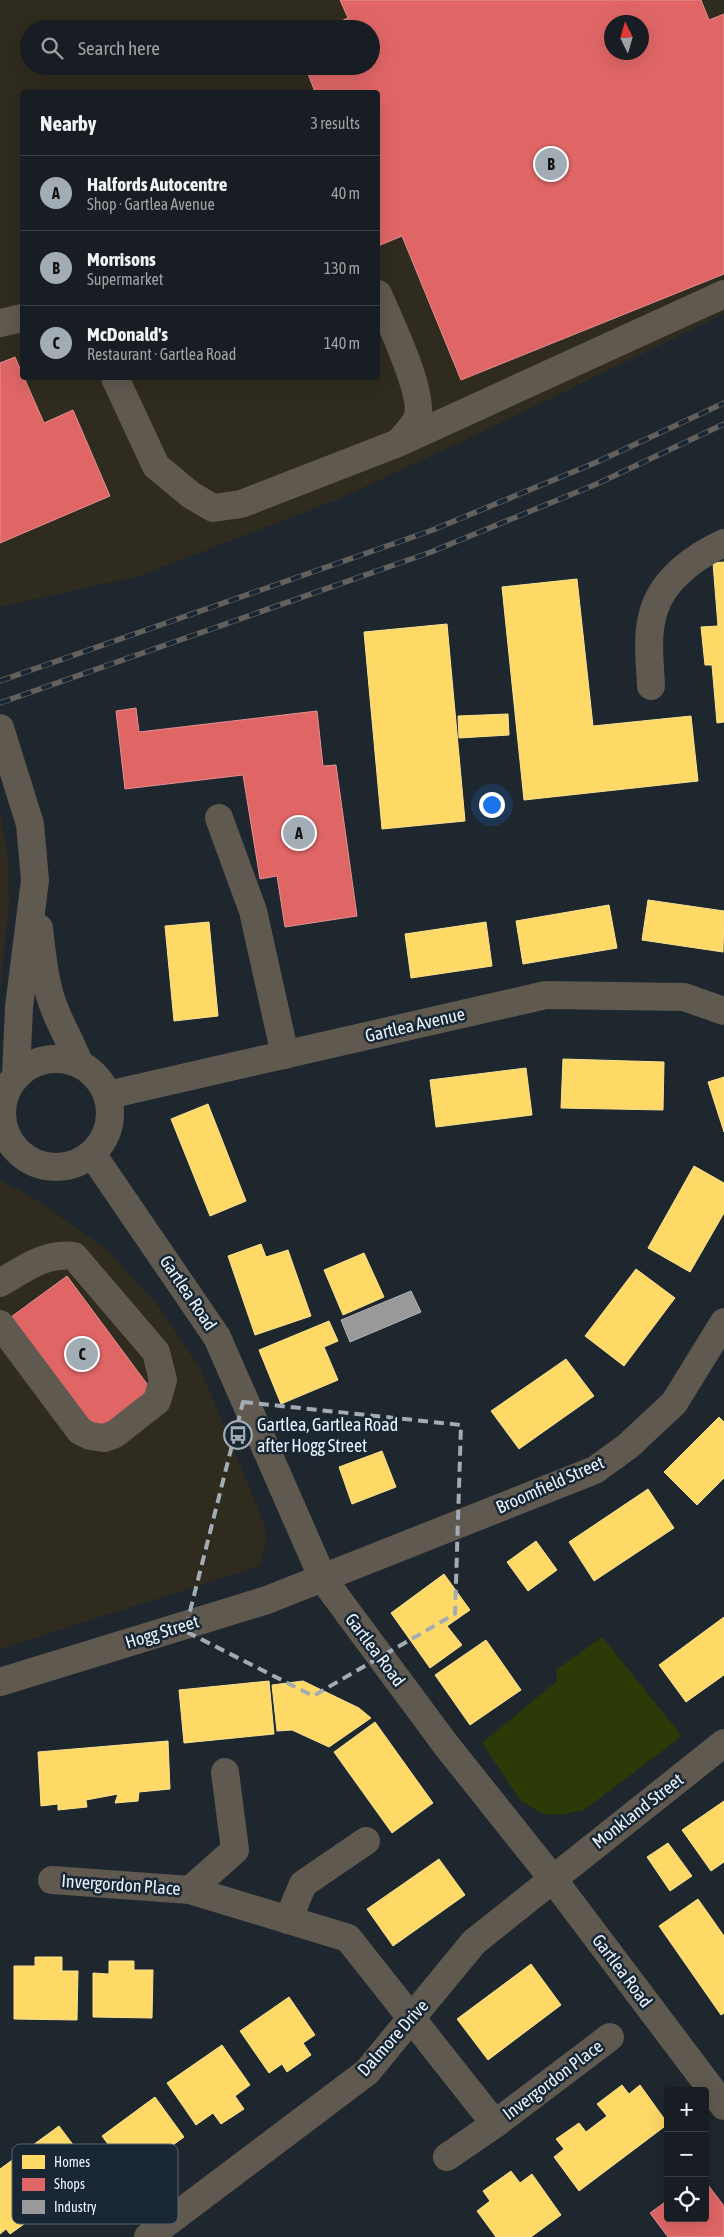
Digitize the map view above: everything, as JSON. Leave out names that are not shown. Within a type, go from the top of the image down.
[{"type":"street","points":[[116,380],[156,466],[191,495],[213,508],[240,504],[398,443],[724,294]]},
{"type":"street","points":[[380,299],[416,388],[419,405],[417,420],[398,443]]},
{"type":"street","points":[[0,323],[20,318]]},
{"type":"street","points":[[651,686],[650,642],[654,609],[669,583],[701,554],[724,542]]},
{"type":"street","points":[[1,732],[30,824],[33,892],[48,987],[52,1003],[70,1039],[79,1063]]},
{"type":"street","points":[[219,818],[253,911],[285,1054]]},
{"type":"street","points":[[16,1076],[19,1008],[33,892]]},
{"type":"street","name":"Gartlea Avenue","points":[[108,1095],[546,996],[684,997],[724,1011]]},
{"type":"street","points":[[56,1058],[79,1063],[95,1074],[108,1095],[111,1118],[106,1136],[92,1154],[76,1164],[62,1167],[44,1166],[12,1155],[1,1114],[4,1095],[16,1076],[33,1063],[56,1058]]},
{"type":"street","name":"Gartlea Road","points":[[92,1154],[218,1337],[323,1579],[446,1745],[552,1878],[724,2106]]},
{"type":"street","points":[[0,1283],[46,1258],[60,1254],[74,1256],[156,1352],[163,1380],[161,1392],[156,1401],[115,1434],[104,1438],[90,1436],[80,1431],[0,1324]]},
{"type":"street","name":"Broomfield Street","points":[[323,1579],[595,1470],[628,1446],[674,1403],[724,1322]]},
{"type":"street","name":"Hogg Street","points":[[0,1682],[267,1600],[323,1579]]},
{"type":"street","name":"Monkland Street","points":[[552,1878],[724,1743]]},
{"type":"street","name":"Invergordon Place","points":[[190,1890],[235,1850],[224,1772]]},
{"type":"street","points":[[288,1920],[303,1884],[366,1840]]},
{"type":"street","name":"Dalmore Drive","points":[[178,2214],[367,2072],[474,1942],[552,1878]]},
{"type":"street","name":"Invergordon Place","points":[[52,1880],[190,1890],[348,1938],[495,2124]]},
{"type":"street","name":"Invergordon Place","points":[[447,2156],[495,2124],[610,2037]]},
{"type":"street","name":"Dalmore Drive","points":[[148,2237],[165,2224]]},
{"type":"highlighted area","points":[[243,1402],[461,1425],[455,1614],[313,1696],[185,1631]]},
{"type":"shaded area","points":[[0,0],[724,0],[724,314],[461,442],[336,500],[139,576],[0,607]]},
{"type":"shaded area","points":[[0,814],[8,856],[9,905],[0,990]]},
{"type":"shaded area","points":[[0,1180],[37,1200],[107,1250],[158,1306],[200,1368],[264,1523],[266,1544],[260,1566],[0,1649]]},
{"type":"green space","points":[[602,1637],[682,1736],[584,1810],[560,1815],[543,1814],[521,1801],[482,1743],[557,1681],[556,1670]]},
{"type":"building: Homes","points":[[724,562],[724,722],[717,723],[712,665],[705,665],[701,627],[718,626],[713,563]]},
{"type":"building: Homes","points":[[577,579],[593,726],[691,716],[698,781],[524,800],[502,587]]},
{"type":"building: Homes","points":[[447,624],[465,821],[382,829],[364,632]]},
{"type":"building: Homes","points":[[508,714],[509,735],[459,738],[458,716]]},
{"type":"building: Homes","points":[[648,900],[724,911],[723,952],[642,940]]},
{"type":"building: Homes","points":[[609,905],[617,948],[523,964],[516,921]]},
{"type":"building: Homes","points":[[209,922],[218,1016],[174,1021],[165,926]]},
{"type":"building: Homes","points":[[486,922],[492,966],[411,978],[405,934]]},
{"type":"building: Homes","points":[[563,1059],[664,1062],[663,1110],[561,1108]]},
{"type":"building: Homes","points":[[526,1068],[532,1115],[436,1127],[430,1080]]},
{"type":"building: Homes","points":[[724,1077],[724,1132],[708,1082]]},
{"type":"building: Homes","points":[[208,1104],[246,1201],[210,1216],[171,1119]]},
{"type":"building: Homes","points":[[694,1166],[724,1183],[724,1213],[690,1272],[648,1248]]},
{"type":"building: Homes","points":[[261,1244],[266,1257],[288,1250],[311,1316],[255,1335],[228,1256]]},
{"type":"building: Homes","points":[[364,1253],[384,1297],[343,1315],[324,1270]]},
{"type":"building: Homes","points":[[636,1269],[675,1298],[624,1366],[585,1336]]},
{"type":"building: Homes","points":[[329,1321],[338,1341],[324,1347],[338,1380],[281,1404],[259,1350]]},
{"type":"building: Homes","points":[[566,1359],[594,1396],[519,1449],[491,1411]]},
{"type":"building: Homes","points":[[719,1417],[724,1422],[724,1478],[697,1505],[664,1472]]},
{"type":"building: Homes","points":[[382,1451],[396,1487],[352,1504],[339,1467]]},
{"type":"building: Homes","points":[[648,1489],[674,1528],[594,1581],[569,1542]]},
{"type":"building: Homes","points":[[536,1541],[557,1570],[528,1591],[507,1562]]},
{"type":"building: Homes","points":[[444,1574],[470,1610],[447,1626],[462,1645],[430,1668],[391,1613]]},
{"type":"building: Homes","points":[[724,1617],[724,1675],[686,1702],[659,1665]]},
{"type":"building: Homes","points":[[486,1640],[521,1690],[470,1725],[435,1675]]},
{"type":"building: Homes","points":[[269,1681],[274,1734],[184,1743],[179,1690]]},
{"type":"building: Homes","points":[[303,1681],[359,1708],[371,1718],[329,1747],[292,1730],[277,1731],[272,1685]]},
{"type":"building: Homes","points":[[375,1722],[433,1803],[392,1833],[334,1752]]},
{"type":"building: Homes","points":[[168,1741],[170,1789],[139,1792],[138,1801],[115,1803],[118,1794],[86,1800],[87,1807],[58,1810],[58,1804],[41,1806],[38,1752]]},
{"type":"building: Homes","points":[[724,1801],[724,1862],[711,1871],[682,1830]]},
{"type":"building: Homes","points":[[668,1843],[692,1876],[670,1891],[647,1857]]},
{"type":"building: Homes","points":[[439,1859],[465,1895],[393,1946],[367,1909]]},
{"type":"building: Homes","points":[[698,1899],[724,1936],[724,2013],[721,2015],[659,1926]]},
{"type":"building: Homes","points":[[35,1957],[62,1957],[62,1971],[78,1971],[77,2020],[14,2019],[14,1966],[35,1966]]},
{"type":"building: Homes","points":[[109,1961],[134,1961],[134,1970],[153,1970],[152,2018],[93,2017],[93,1973],[109,1974]]},
{"type":"building: Homes","points":[[531,1964],[561,2005],[488,2060],[457,2019]]},
{"type":"building: Homes","points":[[289,1997],[315,2035],[303,2043],[311,2055],[287,2072],[282,2064],[269,2073],[240,2031]]},
{"type":"building: Homes","points":[[222,2045],[250,2085],[235,2096],[244,2109],[221,2124],[213,2113],[196,2125],[167,2083]]},
{"type":"building: Homes","points":[[622,2085],[629,2094],[640,2085],[664,2118],[664,2127],[579,2191],[554,2157],[564,2149],[556,2139],[579,2123],[586,2132],[607,2116],[597,2104]]},
{"type":"building: Homes","points":[[155,2097],[184,2137],[174,2144],[108,2144],[102,2136]]},
{"type":"building: Homes","points":[[59,2126],[72,2144],[34,2144]]},
{"type":"building: Homes","points":[[12,2160],[12,2224],[24,2224],[10,2234],[6,2229],[0,2234],[0,2169]]},
{"type":"building: Homes","points":[[511,2171],[520,2183],[532,2174],[561,2215],[531,2237],[496,2237],[477,2211],[490,2201],[483,2191]]},
{"type":"building: Shops","points":[[340,0],[701,0],[709,20],[724,14],[724,274],[461,380],[402,236],[380,245],[380,90],[314,90],[308,75],[380,75],[380,20],[343,20],[348,18]]},
{"type":"building: Shops","points":[[15,357],[20,368],[20,380],[25,380],[44,423],[73,410],[110,496],[0,543],[0,363]]},
{"type":"building: Shops","points":[[136,708],[139,732],[317,711],[323,766],[336,765],[357,916],[285,927],[277,876],[260,879],[243,775],[125,789],[116,711]]},
{"type":"building: Shops","points":[[67,1276],[153,1392],[97,1433],[11,1317]]},
{"type":"building: Shops","points":[[709,2186],[724,2206],[724,2237],[668,2237],[650,2213],[664,2203],[664,2222],[709,2222]]},
{"type":"building: Industry","points":[[411,1291],[421,1312],[350,1342],[341,1320]]},
{"type":"railway","points":[[0,681],[430,531],[597,462],[724,403]]},
{"type":"railway","points":[[0,703],[431,552],[599,483],[724,424]]},
{"type":"place","name":"Morrisons","points":[[551,164]]},
{"type":"place","name":"Halfords Autocentre","points":[[299,833]]},
{"type":"place","name":"McDonald's","points":[[82,1354]]},
{"type":"place","name":"Gartlea, Gartlea Road after Hogg Street","points":[[238,1435]]}]
